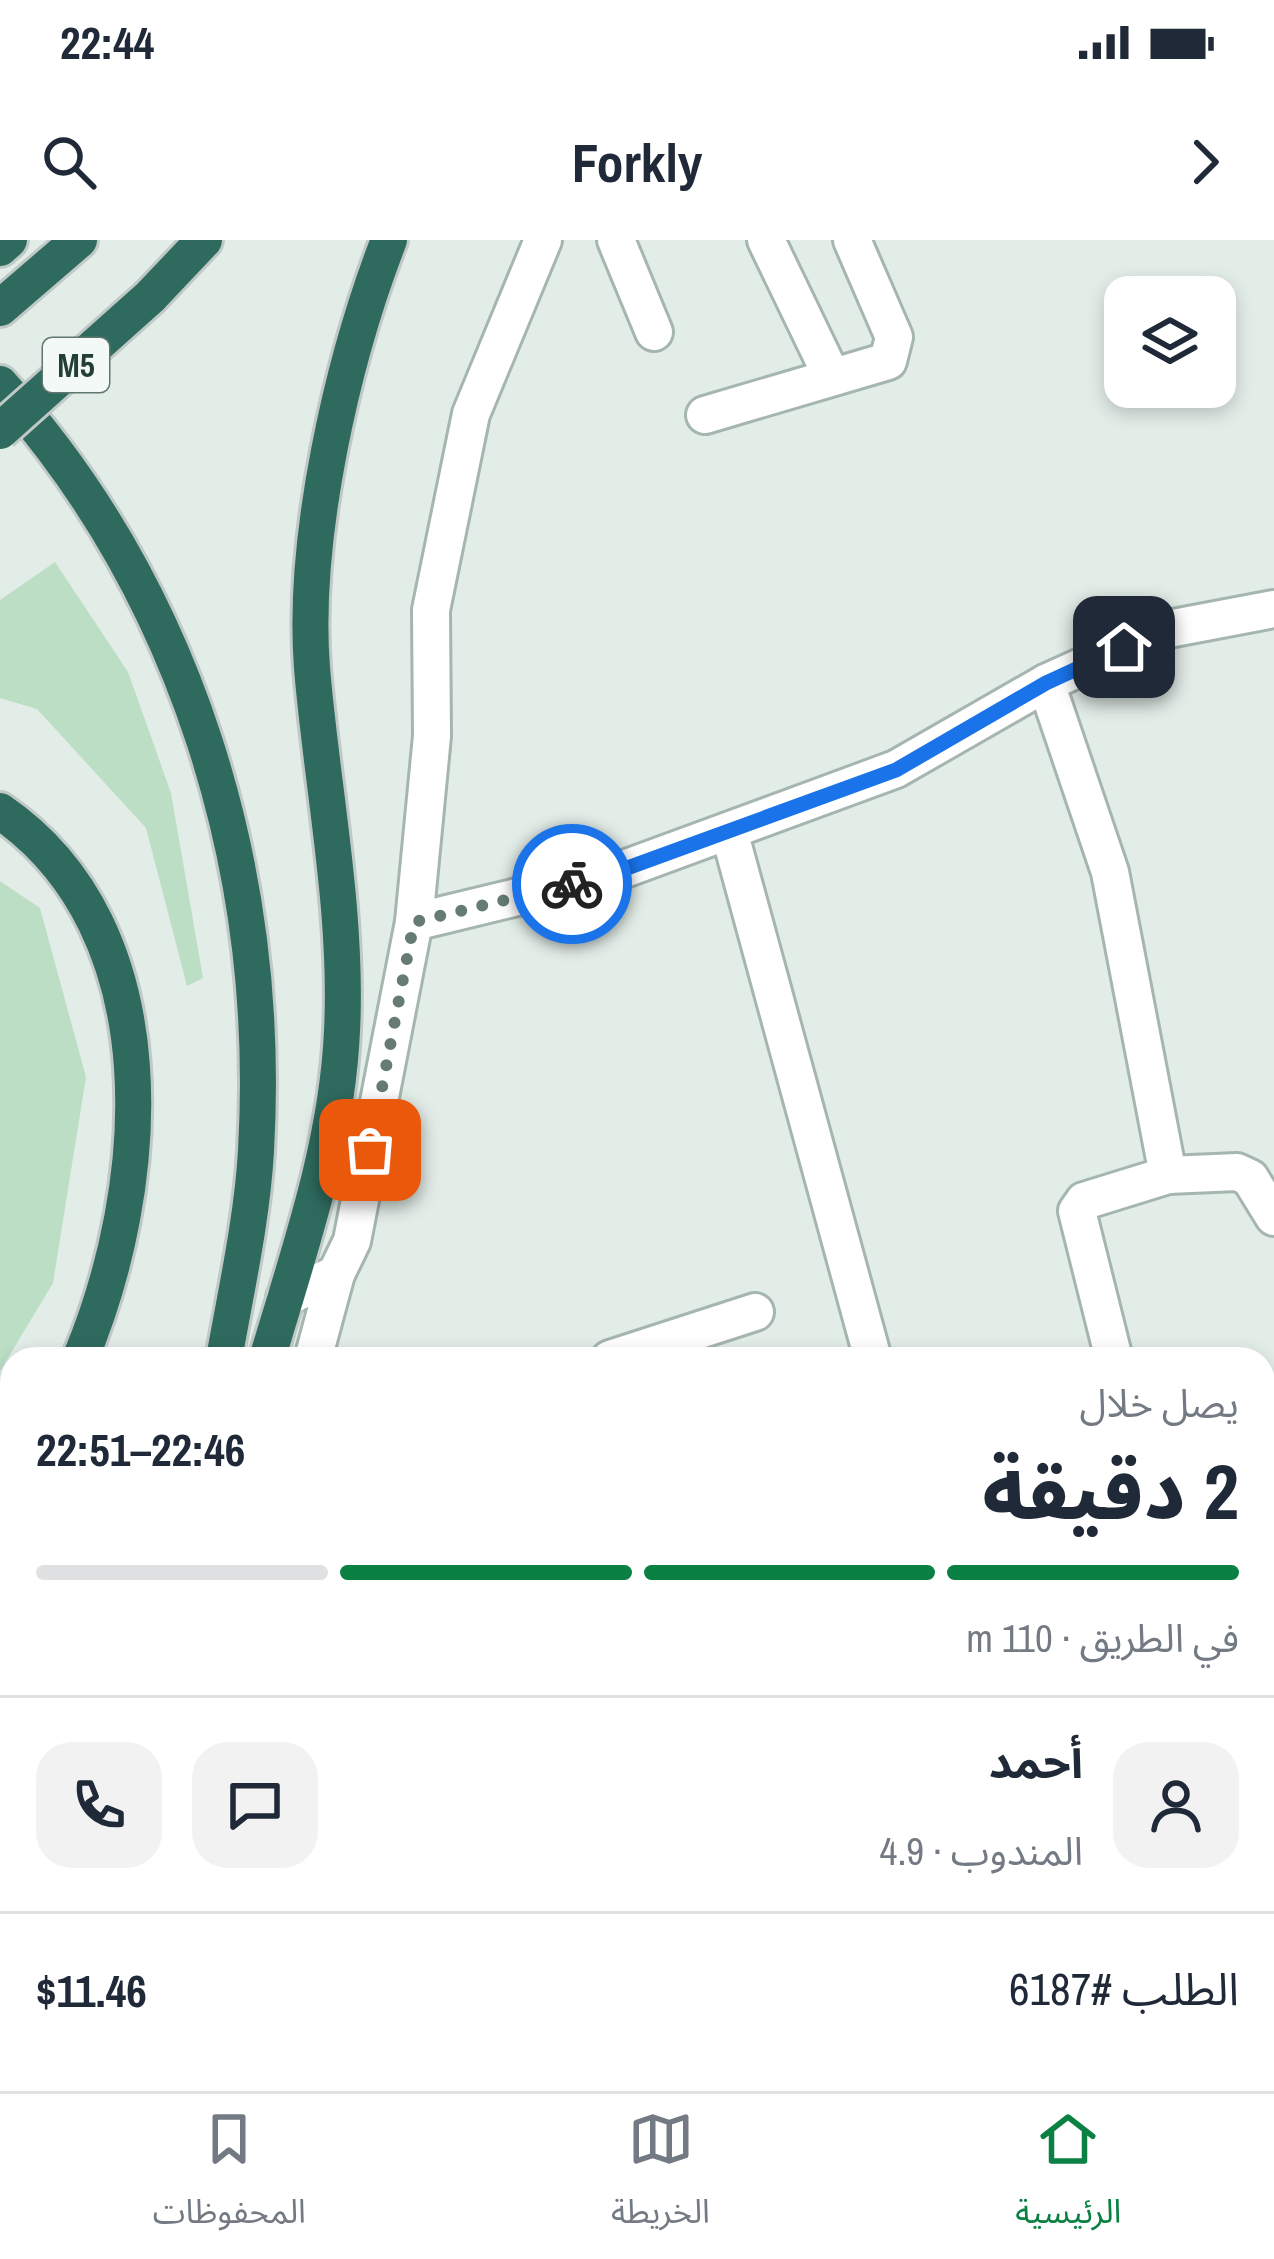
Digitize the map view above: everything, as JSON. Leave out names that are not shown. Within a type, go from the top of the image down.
[{"type":"highway","points":[[0,248],[9,240]]},
{"type":"highway","name":"M5","points":[[0,308],[79,240]]},
{"type":"highway","name":"M5","points":[[0,430],[150,297],[204,240]]},
{"type":"highway","points":[[271,1347],[333,1123],[343,1030],[340,935],[312,662],[322,506],[352,352],[389,240]]},
{"type":"highway","points":[[0,384],[95,505],[142,586],[185,678],[216,770],[253,961],[258,1058],[256,1155],[226,1347]]},
{"type":"highway","points":[[0,811],[26,828],[50,855],[90,915],[114,965],[126,1016],[133,1124],[128,1188],[117,1250],[85,1347]]},
{"type":"street","points":[[316,1347],[336,1274],[352,1241],[414,922],[432,736],[431,610],[471,414],[544,240]]},
{"type":"street","points":[[616,240],[654,332]]},
{"type":"street","points":[[766,240],[832,377]]},
{"type":"street","points":[[705,415],[889,361],[895,337],[852,240]]},
{"type":"street","points":[[414,922],[608,875],[729,831],[896,770],[1046,683],[1163,630],[1274,609]]},
{"type":"street","points":[[1046,683],[1110,872],[1168,1175]]},
{"type":"street","points":[[729,831],[870,1347]]},
{"type":"street","points":[[1111,1347],[1077,1211],[1084,1201],[1168,1175],[1237,1172],[1250,1178],[1274,1216]]},
{"type":"street","points":[[285,1298],[336,1274]]},
{"type":"street","points":[[647,1347],[755,1312]]},
{"type":"green space","points":[[55,562],[128,672],[171,793],[203,978],[187,986],[146,828],[37,709],[0,698],[0,600]]},
{"type":"green space","points":[[0,881],[40,908],[86,1077],[53,1283],[14,1347],[0,1347]]},
{"type":"way so far","points":[[370,1150],[414,922],[572,884]]},
{"type":"route","points":[[572,884],[896,770],[1046,683],[1124,647]]}]
